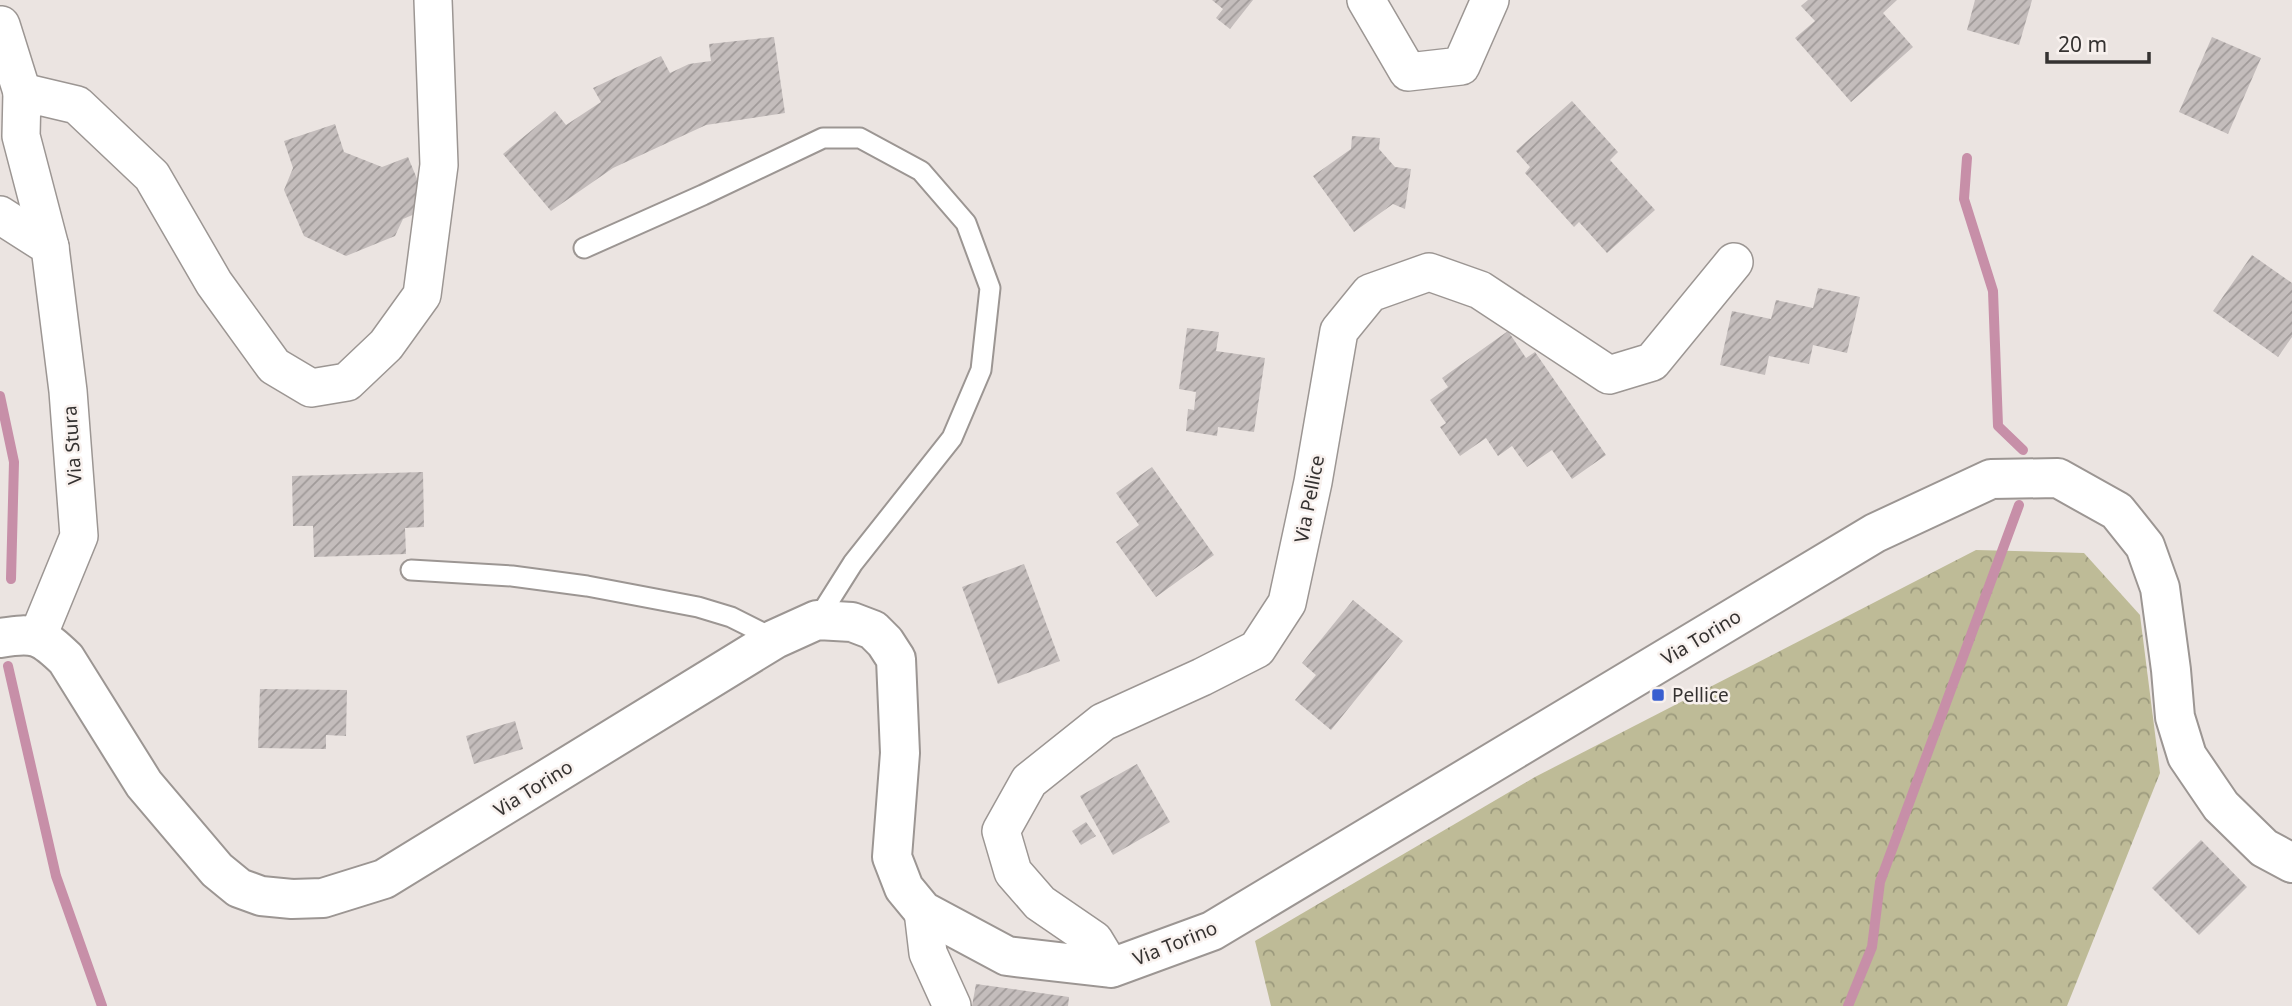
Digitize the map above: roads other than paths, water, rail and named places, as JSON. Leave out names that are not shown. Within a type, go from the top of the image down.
[{"type":"main road","name":"Via Torino","points":[[38,636],[66,659],[144,784],[217,870],[239,888],[261,896],[292,899],[323,898],[384,879],[775,639],[817,620],[852,622],[873,630],[885,642],[895,659],[900,753],[892,857],[904,888],[923,911],[1007,956],[1111,968],[1212,931],[1875,533],[1991,479],[2058,478],[2117,511],[2145,546],[2160,588],[2175,717],[2187,756],[2221,806],[2264,848],[2292,863]]},
{"type":"main road","points":[[0,638],[38,636]]},
{"type":"street","points":[[22,92],[77,105],[152,176],[215,283],[274,366],[311,388],[347,382],[386,345],[422,295],[439,165],[433,0]]},
{"type":"street","points":[[1366,0],[1408,72],[1461,66],[1490,0]]},
{"type":"street","name":"Via Stura","points":[[1,24],[22,92],[21,136],[50,247],[68,391],[79,536],[38,636]]},
{"type":"street","points":[[0,215],[50,247]]},
{"type":"street","name":"Via Pellice","points":[[1111,968],[1094,940],[1040,903],[1013,872],[1001,831],[1029,781],[1103,722],[1256,649],[1287,603],[1313,482],[1339,331],[1370,293],[1429,272],[1480,290],[1609,375],[1653,362],[1734,262]]},
{"type":"street","points":[[923,911],[928,953],[952,1006]]},
{"type":"lane","points":[[584,248],[823,138],[860,138],[921,172],[966,223],[990,288],[981,370],[952,438],[853,564],[817,620]]},
{"type":"lane","points":[[411,570],[512,576],[600,588],[698,607],[731,617],[775,639]]},
{"type":"waterway","points":[[1967,158],[1964,199],[1993,291],[1998,426],[2023,450]]},
{"type":"waterway","points":[[0,396],[14,462],[11,579]]},
{"type":"waterway","points":[[1848,1006],[1872,947],[1880,882],[2019,505]]},
{"type":"waterway","points":[[8,666],[56,876],[102,1006]]},
{"type":"place","name":"Pellice","points":[[1658,695]]}]
